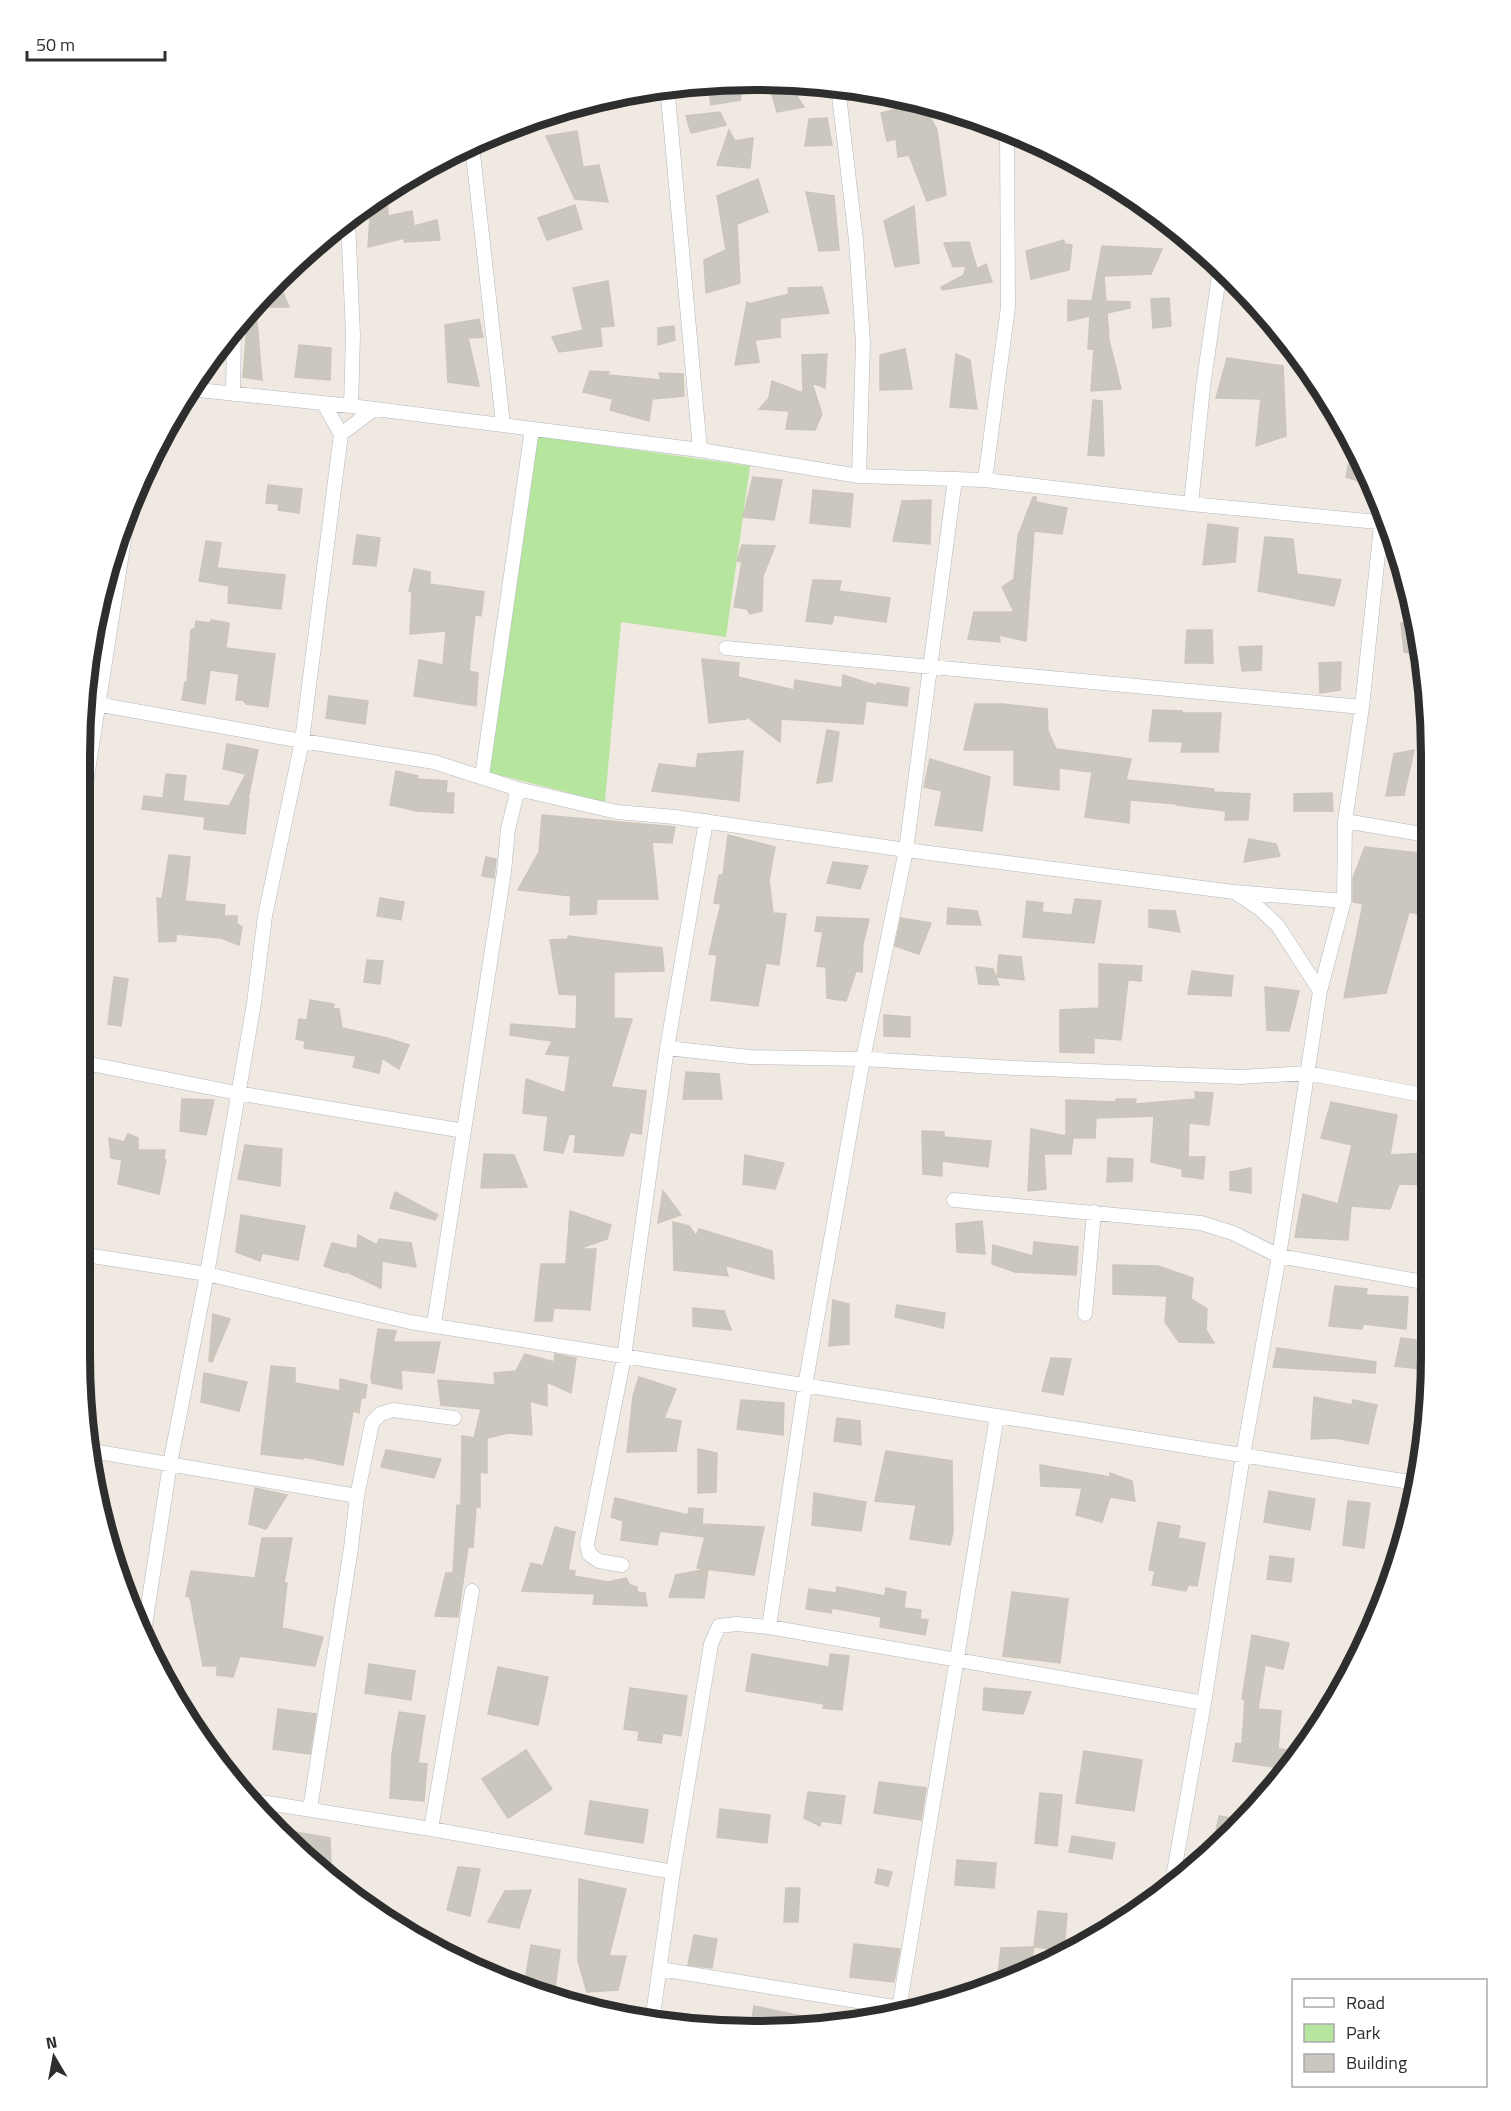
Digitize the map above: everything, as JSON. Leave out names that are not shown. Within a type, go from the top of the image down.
[{"type":"street","points":[[668,96],[700,450]]},
{"type":"street","points":[[839,96],[856,240],[863,343],[859,476]]},
{"type":"street","points":[[985,480],[1008,307],[1007,140]]},
{"type":"street","points":[[473,154],[503,424]]},
{"type":"street","points":[[348,229],[353,335],[351,406]]},
{"type":"street","points":[[1191,504],[1203,387],[1219,278]]},
{"type":"street","points":[[233,394],[234,343]]},
{"type":"street","points":[[199,390],[503,424],[700,450],[859,476],[985,480],[1191,504],[1378,521]]},
{"type":"street","points":[[146,1620],[170,1464],[207,1274],[254,1003],[265,916],[302,741],[341,434],[324,404]]},
{"type":"street","points":[[341,434],[373,410]]},
{"type":"street","points":[[482,776],[532,429]]},
{"type":"street","points":[[769,1627],[805,1386],[863,1059],[906,850],[956,479]]},
{"type":"street","points":[[1174,1872],[1204,1703],[1243,1455],[1279,1256],[1320,991],[1344,901],[1345,821],[1383,535]]},
{"type":"street","points":[[94,690],[117,569]]},
{"type":"street","points":[[726,648],[1362,707]]},
{"type":"street","points":[[92,703],[434,762],[518,789],[617,812],[706,821],[906,850],[1234,892],[1344,901]]},
{"type":"street","points":[[434,1324],[504,872],[508,829],[518,789]]},
{"type":"street","points":[[622,1565],[599,1561],[589,1554],[587,1544],[624,1357],[668,1048],[706,821]]},
{"type":"street","points":[[1345,821],[1421,834]]},
{"type":"street","points":[[1234,892],[1260,909],[1278,926],[1320,991]]},
{"type":"street","points":[[668,1048],[749,1057],[863,1059],[1240,1077],[1307,1073],[1421,1095]]},
{"type":"street","points":[[90,1064],[237,1093],[464,1131]]},
{"type":"street","points":[[954,1200],[1201,1223],[1233,1233],[1279,1256],[1421,1282]]},
{"type":"street","points":[[1085,1314],[1094,1212]]},
{"type":"street","points":[[90,1256],[207,1274],[410,1322],[434,1324],[624,1357],[1409,1482]]},
{"type":"street","points":[[310,1809],[357,1496],[372,1423],[380,1414],[393,1410],[454,1418]]},
{"type":"street","points":[[900,2004],[996,1416]]},
{"type":"street","points":[[98,1452],[357,1496]]},
{"type":"street","points":[[431,1829],[472,1592]]},
{"type":"street","points":[[653,2012],[673,1872],[711,1644],[719,1626],[737,1624],[769,1627],[1204,1703]]},
{"type":"street","points":[[262,1801],[673,1872]]},
{"type":"street","points":[[660,1969],[883,2008]]},
{"type":"green space","points":[[536,436],[750,466],[726,637],[621,622],[605,802],[488,772]]},
{"type":"building","points":[[742,90],[740,100],[711,105],[709,91]]},
{"type":"building","points":[[794,92],[804,107],[777,112],[772,95]]},
{"type":"building","points":[[903,107],[928,113],[937,130],[946,195],[927,201],[909,155],[898,157],[896,139],[887,141],[881,113]]},
{"type":"building","points":[[720,112],[726,125],[691,133],[686,116]]},
{"type":"building","points":[[827,118],[832,145],[805,146],[809,119]]},
{"type":"building","points":[[729,130],[735,141],[753,138],[750,168],[717,165]]},
{"type":"building","points":[[577,131],[583,167],[599,165],[608,202],[575,199],[546,136]]},
{"type":"building","points":[[758,179],[768,212],[737,224],[740,283],[706,293],[704,260],[726,250],[717,196]]},
{"type":"building","points":[[806,192],[834,196],[839,250],[819,251]]},
{"type":"building","points":[[387,201],[388,216],[412,211],[414,226],[437,220],[440,240],[404,242],[405,238],[368,247],[370,213]]},
{"type":"building","points":[[575,205],[582,229],[547,240],[538,218]]},
{"type":"building","points":[[914,206],[919,263],[895,267],[884,221]]},
{"type":"building","points":[[1064,240],[1064,244],[1072,245],[1069,270],[1031,279],[1026,251]]},
{"type":"building","points":[[969,242],[977,269],[986,264],[992,282],[942,290],[941,287],[964,275],[966,266],[953,267],[944,243]]},
{"type":"building","points":[[1102,246],[1162,249],[1151,274],[1104,276],[1106,301],[1130,302],[1130,308],[1107,313],[1109,340],[1121,389],[1091,391],[1094,349],[1088,349],[1090,316],[1068,321],[1068,300],[1092,301]]},
{"type":"building","points":[[608,281],[614,326],[600,327],[602,346],[559,352],[552,337],[583,330],[573,288]]},
{"type":"building","points":[[822,287],[829,313],[780,318],[780,337],[755,340],[759,362],[735,365],[747,302],[749,304],[789,294],[788,288]]},
{"type":"building","points":[[281,289],[289,307],[264,307]]},
{"type":"building","points":[[1169,298],[1171,326],[1153,328],[1151,299]]},
{"type":"building","points":[[256,316],[262,380],[243,377],[247,327]]},
{"type":"building","points":[[479,319],[483,337],[468,338],[479,386],[448,382],[445,325]]},
{"type":"building","points":[[674,326],[675,340],[658,345],[658,328]]},
{"type":"building","points":[[299,345],[331,348],[330,380],[295,377]]},
{"type":"building","points":[[905,349],[912,389],[880,390],[880,355]]},
{"type":"building","points":[[827,354],[825,388],[812,383],[822,414],[815,430],[786,429],[789,411],[759,409],[769,398],[772,381],[803,393],[802,355]]},
{"type":"building","points":[[956,354],[970,360],[977,409],[950,407]]},
{"type":"building","points":[[1227,358],[1283,366],[1286,436],[1256,446],[1261,399],[1216,398]]},
{"type":"building","points":[[590,371],[661,380],[659,373],[683,374],[684,396],[652,399],[649,421],[610,410],[613,399],[583,392]]},
{"type":"building","points":[[1093,400],[1102,401],[1104,456],[1088,455]]},
{"type":"building","points":[[1350,457],[1361,482],[1346,477]]},
{"type":"building","points":[[753,477],[782,480],[774,520],[743,517]]},
{"type":"building","points":[[268,485],[302,489],[299,513],[278,510],[279,504],[266,503]]},
{"type":"building","points":[[813,490],[853,494],[850,527],[810,523]]},
{"type":"building","points":[[1033,497],[1036,497],[1036,502],[1067,508],[1062,534],[1034,531],[1026,641],[999,635],[1000,642],[968,639],[974,612],[1014,612],[1002,587],[1014,579],[1018,536]]},
{"type":"building","points":[[931,500],[930,544],[893,541],[902,501]]},
{"type":"building","points":[[1208,524],[1238,528],[1235,562],[1203,565]]},
{"type":"building","points":[[357,535],[380,538],[376,566],[353,564]]},
{"type":"building","points":[[1265,537],[1293,539],[1297,574],[1341,580],[1334,606],[1258,591]]},
{"type":"building","points":[[206,541],[221,543],[217,568],[285,575],[281,609],[228,603],[229,586],[199,581]]},
{"type":"building","points":[[742,545],[775,546],[763,576],[762,611],[750,614],[747,609],[734,607],[742,562],[737,561]]},
{"type":"building","points":[[414,569],[430,572],[430,584],[484,592],[481,616],[475,615],[469,671],[478,673],[476,706],[414,696],[419,660],[443,665],[446,631],[410,634],[412,591],[409,591]]},
{"type":"building","points":[[813,580],[841,581],[839,591],[890,598],[886,622],[834,615],[832,624],[806,621]]},
{"type":"building","points":[[211,620],[229,623],[226,648],[275,654],[268,707],[236,700],[239,674],[210,670],[205,704],[182,700],[185,682],[187,683],[191,630],[195,628],[196,621],[210,623]]},
{"type":"building","points":[[1401,623],[1407,623],[1413,654],[1404,652]]},
{"type":"building","points":[[1187,630],[1212,630],[1213,663],[1185,663]]},
{"type":"building","points":[[1262,646],[1261,670],[1242,671],[1239,647]]},
{"type":"building","points":[[702,659],[739,663],[738,677],[794,690],[795,680],[842,688],[843,675],[877,686],[877,683],[909,688],[907,706],[866,701],[863,724],[781,719],[780,742],[746,716],[746,719],[709,723]]},
{"type":"building","points":[[1341,662],[1340,690],[1320,693],[1319,663]]},
{"type":"building","points":[[329,696],[368,701],[365,724],[326,718]]},
{"type":"building","points":[[975,704],[1003,704],[1047,709],[1048,731],[1056,749],[1131,759],[1126,780],[1214,789],[1213,792],[1250,794],[1248,820],[1225,820],[1226,811],[1130,800],[1129,823],[1085,817],[1092,772],[1059,768],[1059,790],[1014,785],[1014,750],[964,750]]},
{"type":"building","points":[[1153,710],[1221,713],[1218,752],[1181,752],[1183,742],[1149,741]]},
{"type":"building","points":[[827,730],[839,732],[832,781],[817,783]]},
{"type":"building","points":[[227,744],[258,750],[248,799],[245,834],[204,829],[205,817],[142,809],[144,796],[163,798],[166,774],[186,776],[183,801],[229,806],[246,774],[223,769]]},
{"type":"building","points":[[1414,750],[1404,795],[1386,796],[1394,754]]},
{"type":"building","points":[[743,751],[739,801],[652,791],[659,764],[696,768],[698,754]]},
{"type":"building","points":[[930,759],[990,777],[982,831],[935,825],[942,791],[924,787]]},
{"type":"building","points":[[396,771],[418,776],[417,779],[447,781],[446,793],[454,793],[453,813],[417,811],[390,805]]},
{"type":"building","points":[[1332,793],[1333,811],[1294,811],[1294,794]]},
{"type":"building","points":[[542,815],[675,827],[672,843],[652,842],[658,899],[597,899],[596,914],[570,915],[571,896],[518,890],[539,852]]},
{"type":"building","points":[[728,835],[775,847],[769,880],[773,913],[786,914],[779,965],[766,963],[758,1006],[711,1000],[717,955],[709,954],[721,904],[714,903],[719,875],[723,875]]},
{"type":"building","points":[[1249,839],[1276,844],[1280,856],[1244,862]]},
{"type":"building","points":[[1365,847],[1421,853],[1421,915],[1409,912],[1386,993],[1344,998],[1363,904],[1353,902],[1353,878]]},
{"type":"building","points":[[169,855],[190,857],[185,901],[225,905],[224,916],[237,916],[237,924],[242,927],[239,945],[221,938],[176,934],[176,941],[159,942],[157,898],[162,899]]},
{"type":"building","points":[[486,857],[496,859],[494,878],[482,876]]},
{"type":"building","points":[[833,862],[868,866],[860,889],[827,883]]},
{"type":"building","points":[[380,898],[404,902],[401,920],[377,916]]},
{"type":"building","points":[[1075,899],[1101,901],[1094,943],[1023,937],[1027,901],[1043,903],[1042,912],[1072,915]]},
{"type":"building","points":[[948,908],[977,911],[981,925],[947,924]]},
{"type":"building","points":[[1149,910],[1175,911],[1180,932],[1149,927]]},
{"type":"building","points":[[817,917],[869,919],[863,944],[862,972],[856,971],[846,1001],[827,998],[826,967],[817,966],[823,932],[815,931]]},
{"type":"building","points":[[901,918],[931,923],[919,954],[895,946]]},
{"type":"building","points":[[568,936],[662,948],[664,971],[614,972],[614,1018],[632,1019],[611,1087],[646,1091],[641,1134],[630,1132],[623,1156],[574,1152],[576,1135],[569,1134],[563,1153],[544,1150],[548,1116],[523,1113],[526,1079],[565,1093],[570,1056],[546,1054],[552,1041],[510,1035],[511,1024],[576,1029],[577,995],[559,994],[550,940],[568,939]]},
{"type":"building","points":[[999,955],[1021,957],[1024,980],[997,977]]},
{"type":"building","points":[[367,960],[383,961],[380,984],[364,982]]},
{"type":"building","points":[[1099,964],[1142,966],[1141,981],[1128,980],[1121,1040],[1094,1038],[1094,1053],[1060,1052],[1060,1010],[1099,1008]]},
{"type":"building","points":[[976,967],[993,969],[999,985],[979,984]]},
{"type":"building","points":[[1192,971],[1233,976],[1231,996],[1188,994]]},
{"type":"building","points":[[114,977],[128,979],[121,1026],[108,1024]]},
{"type":"building","points":[[1265,987],[1299,991],[1289,1031],[1267,1030]]},
{"type":"building","points":[[310,1000],[334,1004],[333,1009],[339,1009],[342,1028],[409,1045],[399,1069],[382,1058],[379,1073],[353,1067],[356,1056],[304,1048],[305,1041],[296,1039],[299,1019],[307,1020]]},
{"type":"building","points":[[884,1015],[910,1017],[910,1037],[884,1036]]},
{"type":"building","points":[[686,1072],[719,1074],[722,1099],[683,1099]]},
{"type":"building","points":[[1195,1092],[1213,1093],[1209,1125],[1189,1123],[1188,1157],[1205,1157],[1203,1179],[1182,1176],[1182,1169],[1151,1162],[1154,1116],[1096,1118],[1095,1138],[1073,1138],[1071,1154],[1044,1154],[1046,1189],[1028,1191],[1031,1129],[1066,1136],[1066,1100],[1116,1102],[1116,1099],[1136,1099],[1135,1104],[1196,1099]]},
{"type":"building","points":[[182,1099],[214,1100],[206,1135],[180,1131]]},
{"type":"building","points":[[1331,1102],[1397,1115],[1390,1155],[1421,1153],[1421,1185],[1399,1184],[1390,1209],[1351,1206],[1348,1240],[1295,1237],[1303,1194],[1338,1204],[1352,1145],[1321,1138]]},
{"type":"building","points":[[922,1131],[944,1132],[944,1137],[991,1141],[988,1167],[942,1161],[942,1176],[923,1174]]},
{"type":"building","points":[[128,1134],[138,1138],[138,1150],[165,1150],[164,1160],[166,1160],[159,1194],[118,1184],[122,1160],[111,1158],[109,1138],[124,1142]]},
{"type":"building","points":[[245,1145],[282,1149],[280,1186],[238,1179]]},
{"type":"building","points":[[484,1154],[514,1155],[527,1187],[481,1188]]},
{"type":"building","points":[[745,1155],[784,1163],[775,1189],[743,1184]]},
{"type":"building","points":[[1108,1158],[1133,1159],[1132,1181],[1107,1182]]},
{"type":"building","points":[[1251,1168],[1251,1193],[1230,1190],[1230,1172]]},
{"type":"building","points":[[663,1191],[681,1215],[658,1223]]},
{"type":"building","points":[[395,1192],[438,1215],[435,1220],[390,1208]]},
{"type":"building","points":[[570,1211],[611,1225],[607,1239],[578,1249],[596,1249],[590,1310],[554,1308],[552,1321],[535,1321],[541,1264],[566,1264]]},
{"type":"building","points":[[241,1215],[305,1226],[298,1260],[262,1253],[260,1261],[236,1252]]},
{"type":"building","points":[[982,1221],[985,1254],[957,1252],[956,1224]]},
{"type":"building","points":[[673,1222],[689,1226],[696,1236],[699,1229],[772,1251],[774,1279],[725,1265],[728,1276],[674,1270]]},
{"type":"building","points":[[358,1235],[377,1245],[379,1239],[411,1243],[416,1267],[382,1261],[381,1288],[345,1271],[345,1273],[324,1266],[332,1243],[357,1249]]},
{"type":"building","points":[[1034,1242],[1078,1247],[1076,1275],[1015,1272],[992,1264],[993,1245],[1033,1256]]},
{"type":"building","points":[[1113,1265],[1158,1266],[1193,1278],[1191,1299],[1207,1309],[1206,1330],[1214,1343],[1179,1342],[1165,1322],[1167,1296],[1113,1294]]},
{"type":"building","points":[[1335,1286],[1367,1289],[1366,1295],[1408,1297],[1406,1329],[1363,1324],[1362,1329],[1329,1326]]},
{"type":"building","points":[[833,1300],[849,1304],[849,1344],[829,1346]]},
{"type":"building","points":[[897,1305],[945,1313],[943,1328],[895,1317]]},
{"type":"building","points":[[693,1308],[724,1311],[731,1330],[693,1326]]},
{"type":"building","points":[[213,1314],[230,1319],[212,1362],[209,1361]]},
{"type":"building","points":[[378,1329],[396,1331],[393,1342],[440,1342],[434,1373],[401,1370],[402,1389],[372,1383]]},
{"type":"building","points":[[1401,1338],[1421,1341],[1421,1369],[1395,1366]]},
{"type":"building","points":[[1277,1348],[1376,1362],[1375,1373],[1273,1367]]},
{"type":"building","points":[[525,1354],[554,1362],[555,1354],[576,1358],[571,1393],[547,1382],[547,1406],[530,1401],[532,1435],[508,1433],[487,1438],[487,1473],[480,1472],[480,1507],[476,1507],[473,1547],[468,1547],[458,1617],[435,1616],[446,1573],[453,1573],[457,1505],[461,1506],[462,1436],[474,1438],[481,1409],[462,1407],[462,1403],[460,1407],[441,1405],[438,1380],[495,1385],[494,1373],[516,1371]]},
{"type":"building","points":[[1051,1358],[1071,1359],[1063,1395],[1042,1391]]},
{"type":"building","points":[[271,1366],[295,1368],[295,1383],[340,1391],[340,1379],[367,1385],[365,1398],[361,1398],[359,1413],[353,1411],[343,1465],[304,1457],[303,1459],[261,1454]]},
{"type":"building","points":[[204,1373],[247,1382],[239,1411],[201,1402]]},
{"type":"building","points":[[639,1377],[676,1389],[664,1418],[681,1421],[676,1451],[627,1452],[633,1396]]},
{"type":"building","points":[[1314,1397],[1352,1405],[1353,1400],[1377,1405],[1368,1444],[1334,1438],[1311,1439]]},
{"type":"building","points":[[741,1400],[784,1403],[783,1435],[737,1429]]},
{"type":"building","points":[[837,1418],[860,1421],[861,1445],[834,1441]]},
{"type":"building","points":[[698,1449],[717,1453],[716,1492],[698,1493]]},
{"type":"building","points":[[386,1450],[441,1459],[434,1478],[381,1467]]},
{"type":"building","points":[[886,1451],[952,1461],[953,1532],[950,1545],[910,1539],[916,1505],[875,1501]]},
{"type":"building","points":[[1040,1465],[1110,1477],[1110,1473],[1132,1481],[1135,1501],[1110,1497],[1102,1522],[1076,1515],[1082,1488],[1041,1486]]},
{"type":"building","points":[[255,1488],[287,1495],[266,1529],[249,1524]]},
{"type":"building","points":[[1269,1491],[1315,1499],[1310,1530],[1264,1522]]},
{"type":"building","points":[[814,1493],[866,1502],[861,1531],[812,1525]]},
{"type":"building","points":[[615,1498],[688,1515],[689,1508],[703,1509],[702,1524],[764,1527],[754,1575],[697,1568],[705,1537],[660,1531],[657,1545],[621,1540],[623,1521],[611,1517]]},
{"type":"building","points":[[1348,1501],[1370,1503],[1364,1548],[1343,1545]]},
{"type":"building","points":[[1158,1522],[1180,1526],[1178,1538],[1205,1543],[1197,1586],[1188,1585],[1186,1591],[1152,1585],[1155,1571],[1149,1570]]},
{"type":"building","points":[[555,1527],[575,1532],[568,1570],[575,1571],[574,1576],[608,1582],[626,1578],[630,1585],[637,1587],[637,1592],[645,1593],[647,1606],[593,1604],[595,1594],[522,1591],[531,1563],[543,1566]]},
{"type":"building","points":[[262,1538],[292,1538],[284,1583],[287,1583],[282,1628],[323,1637],[315,1666],[240,1656],[233,1677],[217,1675],[217,1666],[203,1666],[190,1597],[186,1596],[191,1571],[255,1578]]},
{"type":"building","points":[[1270,1556],[1294,1559],[1291,1582],[1267,1579]]},
{"type":"building","points":[[708,1569],[704,1598],[669,1597],[676,1575]]},
{"type":"building","points":[[837,1587],[885,1596],[886,1588],[906,1592],[904,1608],[921,1610],[920,1619],[928,1620],[925,1635],[880,1627],[881,1617],[832,1608],[831,1613],[806,1609],[809,1589],[836,1593]]},
{"type":"building","points":[[1012,1592],[1068,1599],[1060,1663],[1003,1656]]},
{"type":"building","points":[[1252,1635],[1289,1643],[1283,1669],[1265,1665],[1258,1709],[1281,1711],[1278,1749],[1290,1750],[1278,1768],[1233,1761],[1236,1743],[1242,1744],[1245,1699],[1242,1699]]},
{"type":"building","points":[[752,1654],[829,1667],[830,1654],[849,1656],[842,1710],[823,1708],[824,1704],[746,1691]]},
{"type":"building","points":[[369,1664],[415,1671],[411,1700],[365,1693]]},
{"type":"building","points":[[498,1667],[548,1677],[538,1725],[488,1714]]},
{"type":"building","points":[[630,1688],[687,1696],[681,1736],[663,1733],[661,1743],[638,1740],[639,1731],[624,1729]]},
{"type":"building","points":[[984,1688],[1031,1692],[1023,1714],[983,1710]]},
{"type":"building","points":[[278,1709],[316,1714],[310,1754],[273,1749]]},
{"type":"building","points":[[399,1712],[425,1716],[418,1763],[427,1764],[424,1801],[390,1798],[392,1754]]},
{"type":"building","points":[[526,1750],[552,1789],[508,1818],[482,1779]]},
{"type":"building","points":[[1084,1751],[1142,1760],[1134,1811],[1076,1803]]},
{"type":"building","points":[[879,1782],[926,1788],[921,1820],[874,1813]]},
{"type":"building","points":[[808,1792],[845,1796],[841,1824],[821,1821],[820,1826],[804,1818]]},
{"type":"building","points":[[1040,1793],[1062,1795],[1057,1846],[1035,1843]]},
{"type":"building","points":[[590,1801],[648,1810],[643,1843],[585,1834]]},
{"type":"building","points":[[720,1809],[770,1815],[767,1843],[717,1837]]},
{"type":"building","points":[[1219,1816],[1233,1818],[1220,1832],[1216,1831]]},
{"type":"building","points":[[295,1832],[330,1838],[331,1867],[317,1856],[294,1835]]},
{"type":"building","points":[[1072,1836],[1115,1843],[1112,1859],[1069,1852]]},
{"type":"building","points":[[957,1860],[996,1863],[994,1888],[955,1885]]},
{"type":"building","points":[[458,1867],[480,1869],[470,1916],[447,1910]]},
{"type":"building","points":[[878,1869],[892,1872],[888,1886],[875,1883]]},
{"type":"building","points":[[579,1879],[626,1889],[609,1956],[626,1956],[618,1990],[587,1992],[578,1961]]},
{"type":"building","points":[[786,1888],[800,1888],[798,1922],[784,1922]]},
{"type":"building","points":[[531,1890],[519,1928],[488,1922],[505,1891]]},
{"type":"building","points":[[1038,1911],[1067,1914],[1064,1944],[1055,1949],[1034,1947]]},
{"type":"building","points":[[694,1935],[717,1939],[712,1968],[688,1965]]},
{"type":"building","points":[[854,1944],[900,1949],[894,1982],[850,1977]]},
{"type":"building","points":[[531,1945],[560,1950],[555,1990],[525,1979]]},
{"type":"building","points":[[1034,1947],[1032,1960],[998,1975],[1001,1948]]},
{"type":"building","points":[[754,2006],[814,2018],[799,2020],[752,2021]]}]
